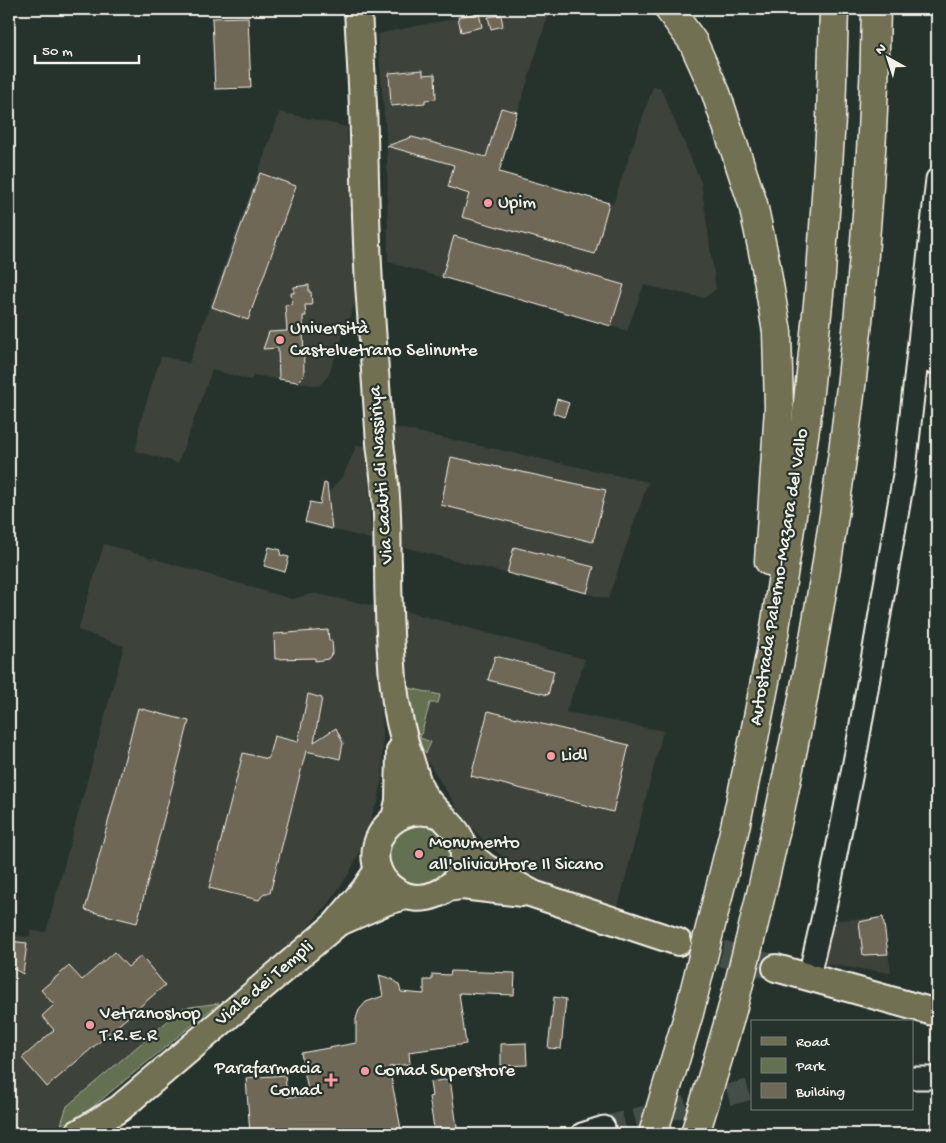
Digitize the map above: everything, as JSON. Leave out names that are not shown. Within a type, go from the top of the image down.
[{"type":"highway","points":[[669,9],[693,42],[706,68],[740,160],[753,204],[777,332],[778,408],[764,633],[734,797],[734,832]]},
{"type":"highway","name":"Autostrada Palermo-Mazara del Vallo","points":[[653,1134],[689,1013],[734,832],[774,635],[806,422],[821,274],[831,119],[834,9]]},
{"type":"highway","points":[[695,1134],[736,994],[765,878],[793,746],[831,538],[858,326],[867,222],[875,72],[876,9]]},
{"type":"highway","points":[[875,72],[886,9]]},
{"type":"main road","name":"Via Caduti di Nassiriya","points":[[358,9],[369,281],[380,444],[386,500],[389,616],[393,678],[401,731]]},
{"type":"main road","points":[[335,925],[385,902],[406,896],[427,898],[435,896],[455,880],[460,871],[464,850],[460,836],[452,824],[440,815],[420,790],[401,731]]},
{"type":"main road","points":[[395,818],[399,801],[401,731]]},
{"type":"main road","points":[[406,896],[389,886],[378,870],[375,855],[378,841],[384,828],[405,812],[429,811],[440,815]]},
{"type":"main road","points":[[464,850],[486,868],[533,894],[678,942]]},
{"type":"main road","points":[[335,925],[378,870]]},
{"type":"main road","points":[[447,888],[462,886],[533,894]]},
{"type":"main road","name":"Viale dei Templi","points":[[77,1134],[119,1109],[335,925]]},
{"type":"main road","points":[[776,968],[937,1013]]},
{"type":"street","points":[[809,976],[829,890],[857,747],[905,469],[937,178]]},
{"type":"street","points":[[905,469],[925,391],[937,323]]},
{"type":"street","points":[[914,1078],[937,1078]]},
{"type":"street","points":[[582,1134],[604,1127]]},
{"type":"shaded area","points":[[503,9],[550,9],[499,171],[613,204],[653,87],[660,87],[701,182],[716,289],[704,298],[644,285],[627,331],[388,262],[387,146],[377,34]]},
{"type":"shaded area","points":[[280,112],[347,127],[357,297],[328,376],[319,386],[254,375],[251,380],[212,370],[178,463],[136,451],[140,422],[161,356],[189,363]]},
{"type":"shaded area","points":[[389,426],[648,482],[608,599],[395,545]]},
{"type":"shaded area","points":[[357,445],[368,446],[371,539],[332,529],[330,491],[344,474]]},
{"type":"shaded area","points":[[104,544],[292,599],[316,594],[375,606],[383,728],[382,777],[378,803],[374,808],[363,843],[350,872],[328,904],[299,937],[219,1003],[183,1008],[67,1105],[61,1124],[39,1134],[9,1134],[9,935],[29,937],[31,931],[46,932],[124,646],[78,630]]},
{"type":"shaded area","points":[[401,610],[585,659],[566,712],[663,731],[617,911],[539,883],[486,843],[463,817],[426,759],[418,740],[406,694]]},
{"type":"shaded area","points":[[883,917],[891,973],[816,963],[825,921]]},
{"type":"green space","points":[[405,687],[440,695],[438,703],[430,703],[420,738],[431,742],[426,753],[421,747],[414,731]]},
{"type":"green space","points":[[427,822],[441,831],[445,837],[450,850],[450,860],[446,869],[432,882],[423,885],[413,885],[400,881],[386,862],[395,830]]},
{"type":"green space","points":[[219,1003],[78,1119],[61,1124],[67,1106],[183,1008]]},
{"type":"building","points":[[479,13],[482,27],[461,32],[458,17]]},
{"type":"building","points":[[501,15],[503,26],[491,29],[488,17]]},
{"type":"building","points":[[248,17],[251,88],[215,89],[212,18]]},
{"type":"building","points":[[423,70],[423,75],[435,74],[436,99],[425,100],[425,103],[391,106],[389,73]]},
{"type":"building","points":[[501,108],[517,112],[499,172],[609,203],[595,254],[462,217],[469,194],[448,187],[454,165],[387,146],[412,137],[486,157]]},
{"type":"building","points":[[260,173],[296,186],[248,320],[212,307]]},
{"type":"building","points":[[454,236],[624,285],[611,326],[442,277]]},
{"type":"building","points":[[309,285],[312,305],[305,305],[306,316],[303,316],[304,375],[297,382],[279,379],[278,348],[263,349],[269,332],[287,331],[285,305],[292,304],[291,293],[294,293],[294,287]]},
{"type":"building","points":[[557,399],[569,403],[564,417],[553,413]]},
{"type":"building","points":[[451,457],[606,490],[593,542],[441,505]]},
{"type":"building","points":[[324,483],[327,484],[332,529],[305,522],[310,502],[320,504]]},
{"type":"building","points":[[269,547],[281,550],[280,555],[289,557],[285,572],[264,566]]},
{"type":"building","points":[[514,547],[594,567],[587,593],[507,573]]},
{"type":"building","points":[[328,630],[333,652],[328,659],[315,661],[315,658],[275,659],[274,634]]},
{"type":"building","points":[[495,656],[554,671],[548,695],[488,680]]},
{"type":"building","points":[[308,694],[322,698],[314,742],[336,728],[343,743],[340,759],[306,751],[270,893],[264,893],[259,900],[209,888],[243,753],[268,759],[274,736],[298,742]]},
{"type":"building","points":[[138,708],[189,721],[137,923],[85,910]]},
{"type":"building","name":"Lidl","points":[[488,711],[629,745],[613,812],[471,776]]},
{"type":"building","points":[[883,917],[888,954],[863,955],[859,922]]},
{"type":"building","points":[[9,941],[27,943],[23,974],[9,966]]},
{"type":"building","name":"Vetranoshop T.R.E.R","points":[[114,952],[128,967],[141,956],[165,985],[47,1087],[22,1058],[54,1030],[42,1016],[54,1005],[41,990],[69,966],[82,980]]},
{"type":"building","points":[[451,971],[515,973],[514,995],[459,993],[466,1044],[409,1052],[410,1064],[389,1067],[402,1134],[250,1134],[246,1078],[285,1075],[287,1097],[309,1096],[301,1053],[356,1043],[356,1019],[359,1010],[366,1002],[383,996],[379,975],[392,979],[399,985],[401,992],[424,994],[424,980],[432,980],[432,974],[450,975]]},
{"type":"building","points":[[554,997],[566,999],[561,1049],[548,1048]]},
{"type":"building","points":[[526,1043],[527,1065],[501,1066],[501,1044]]},
{"type":"building","points":[[450,1079],[458,1134],[435,1134],[429,1097],[432,1096],[430,1082]]},
{"type":"tunnel","points":[[684,943],[776,968]]},
{"type":"tunnel","points":[[604,1127],[751,1089]]},
{"type":"place","name":"Upim","points":[[488,203]]},
{"type":"place","name":"Università Castelvetrano Selinunte","points":[[280,340]]},
{"type":"place","name":"Lidl","points":[[551,756]]},
{"type":"place","name":"Monumento all'olivicultore Il Sicano","points":[[419,854]]},
{"type":"place","name":"Vetranoshop T.R.E.R","points":[[90,1025]]},
{"type":"place","name":"Conad Superstore","points":[[365,1071]]},
{"type":"place","name":"Parafarmacia Conad","points":[[331,1080]]}]
